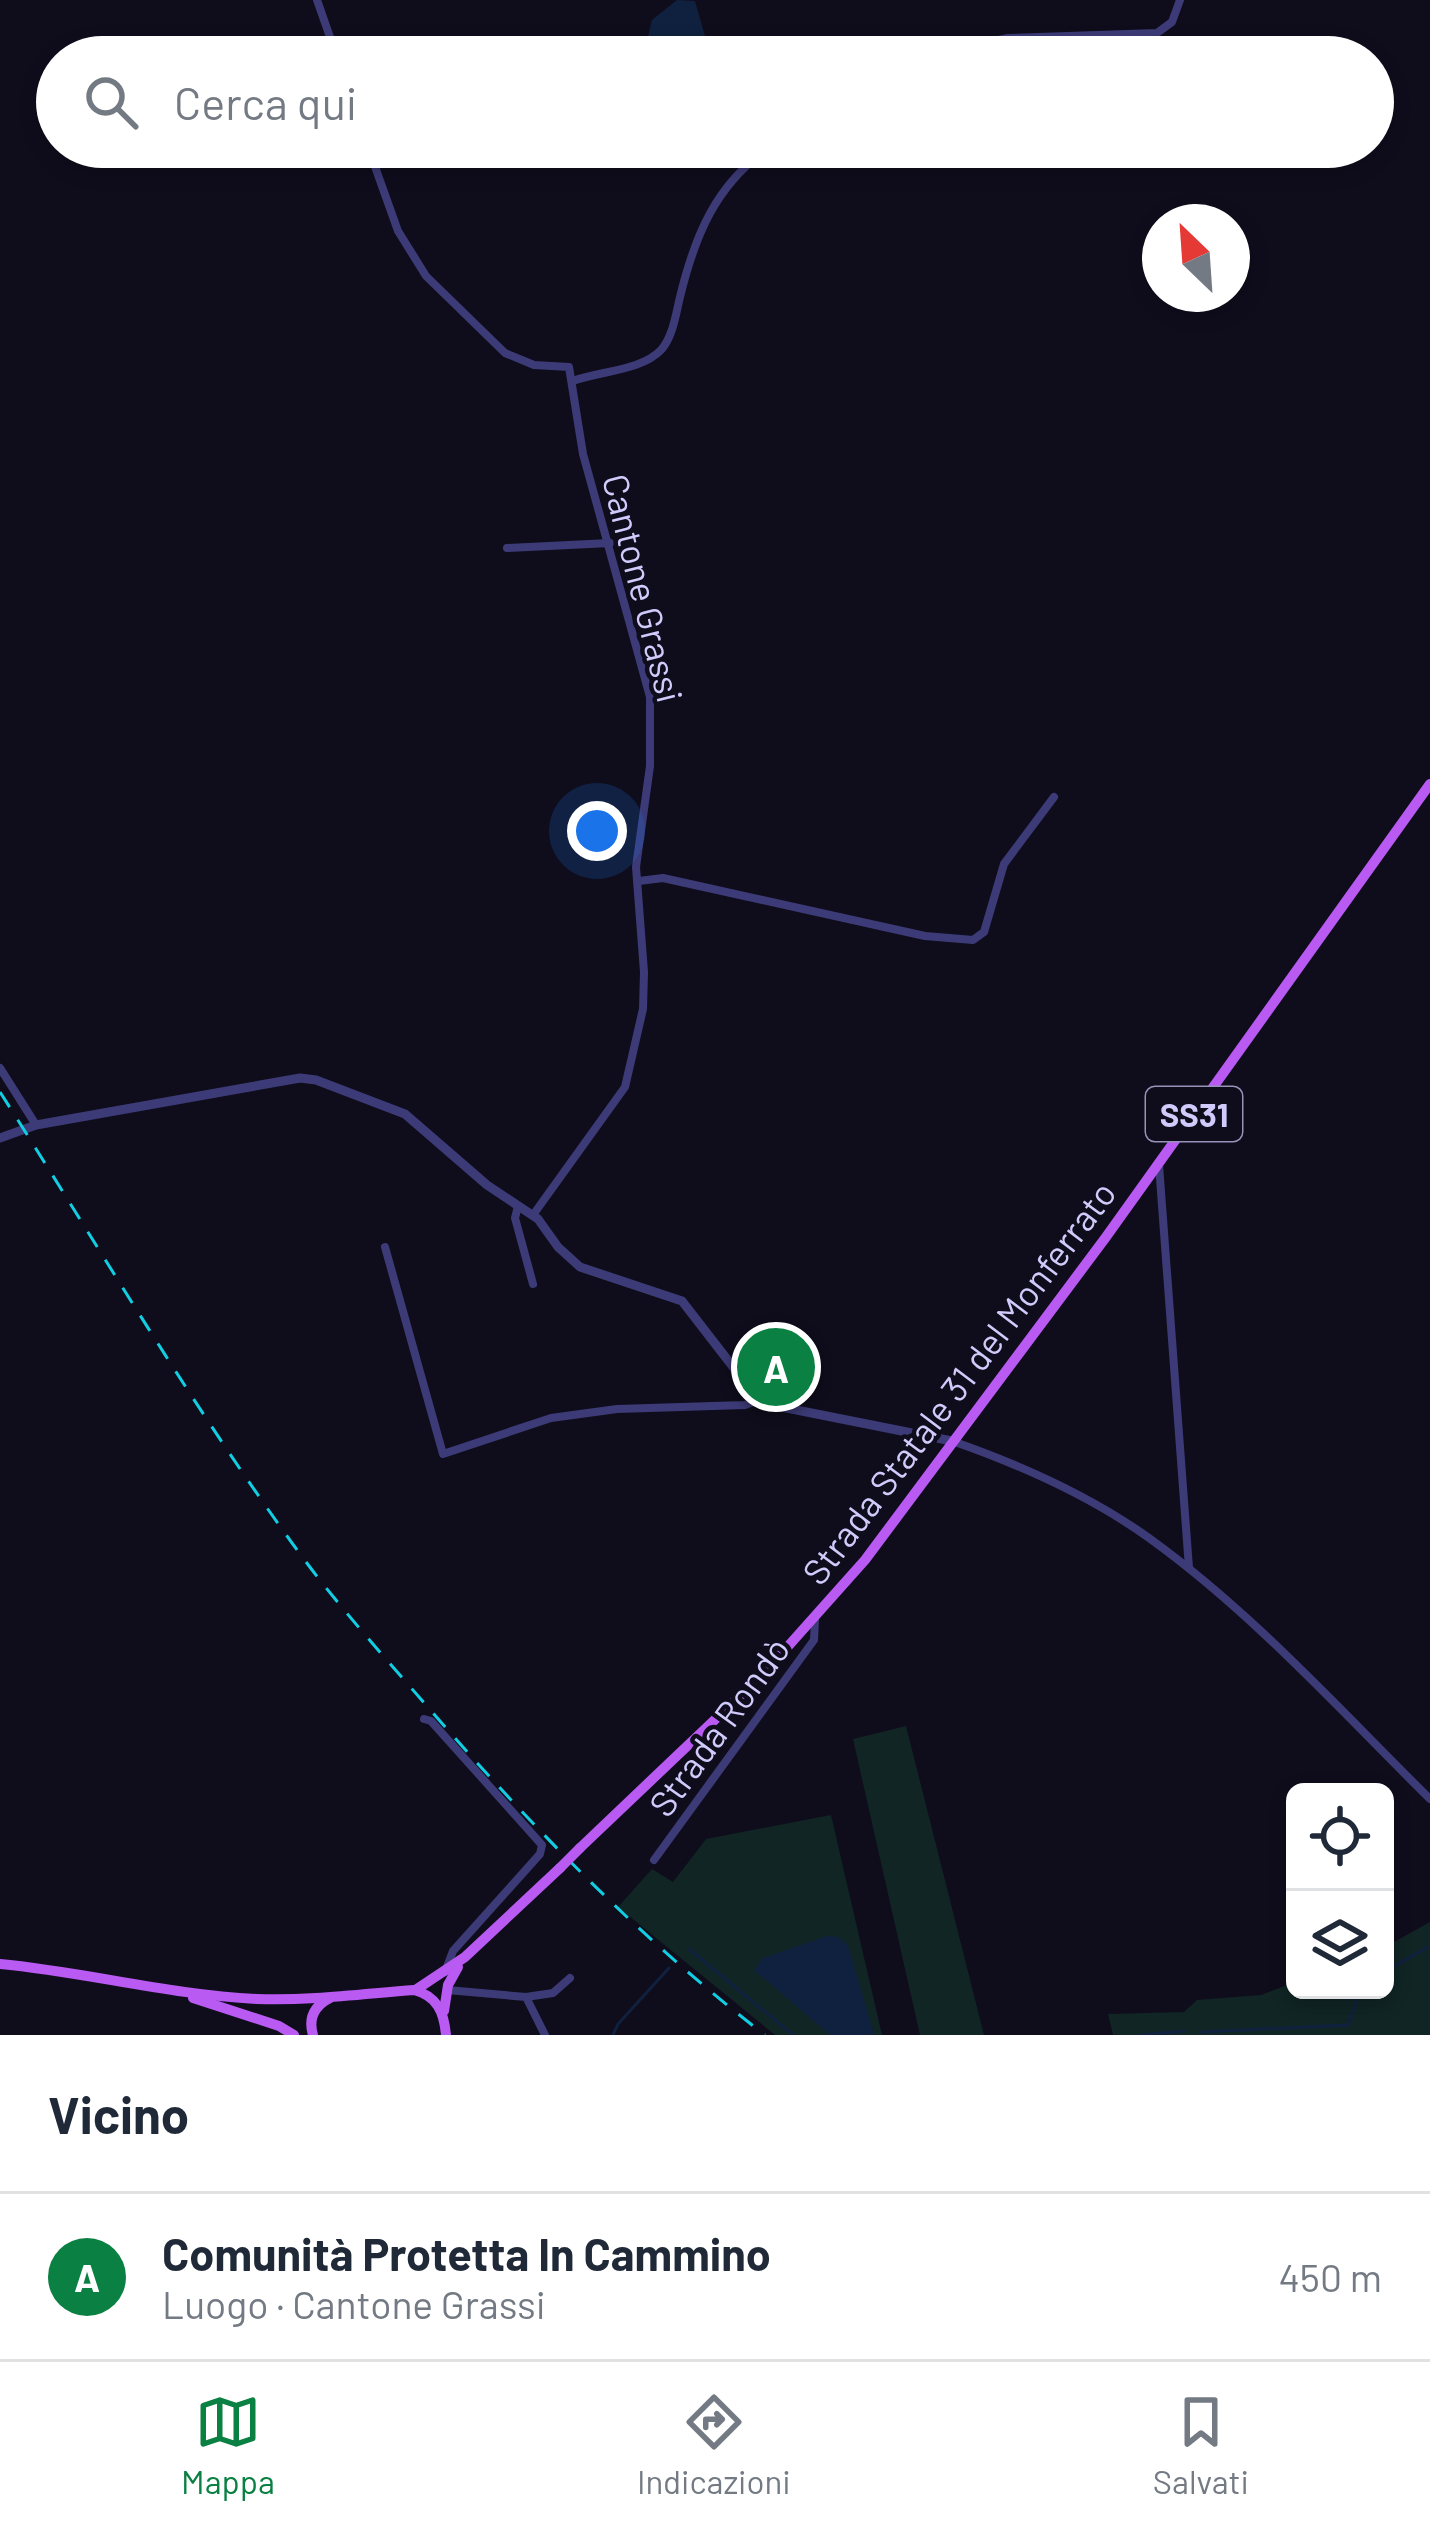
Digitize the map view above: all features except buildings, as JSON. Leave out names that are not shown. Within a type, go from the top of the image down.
[{"type":"main road","name":"Strada Statale 31 del Monferrato","points":[[446,2035],[447,1982],[465,1957],[815,1621],[866,1560],[1159,1163],[1430,784]]},
{"type":"main road","points":[[0,1964],[83,1972],[173,1991],[261,1999],[414,1990],[432,1998],[445,2020]]},
{"type":"main road","name":"Strada Statale 31 del Monferrato","points":[[414,1990],[447,1982]]},
{"type":"main road","points":[[173,1991],[294,2035]]},
{"type":"main road","points":[[314,2035],[311,2022],[316,2008],[333,1996]]},
{"type":"street","points":[[317,0],[330,36]]},
{"type":"street","points":[[1068,36],[1157,33],[1172,22],[1180,0]]},
{"type":"street","points":[[376,168],[398,231],[426,277],[505,353],[534,365],[568,367],[573,381],[644,362],[664,347],[692,247],[713,202],[742,168]]},
{"type":"street","name":"Cantone Grassi","points":[[533,1215],[625,1087],[643,1009],[636,867],[650,766],[650,697],[583,454],[573,381]]},
{"type":"street","points":[[507,548],[610,543]]},
{"type":"street","points":[[639,880],[663,878],[925,936],[973,940],[984,932],[1004,864],[1054,797]]},
{"type":"street","points":[[0,1068],[33,1126]]},
{"type":"street","points":[[0,1138],[33,1126],[309,1078],[405,1114],[487,1185],[533,1215],[580,1267],[659,1291],[691,1308],[758,1400],[774,1408],[952,1441],[1017,1464],[1147,1537],[1249,1618],[1430,1799]]},
{"type":"street","points":[[1159,1163],[1189,1570]]},
{"type":"street","points":[[518,1206],[515,1218],[532,1284]]},
{"type":"street","points":[[385,1246],[443,1454],[550,1418],[617,1408],[745,1405],[758,1400]]},
{"type":"street","name":"Strada Rondò","points":[[654,1860],[814,1640],[815,1621]]},
{"type":"street","points":[[424,1719],[431,1721],[542,1845],[540,1854],[453,1952],[447,1982],[526,1997],[553,1994],[570,1978]]},
{"type":"street","points":[[526,1997],[545,2035]]},
{"type":"green space","points":[[906,1726],[984,2035],[920,2035],[853,1739]]},
{"type":"green space","points":[[831,1815],[882,2035],[775,2035],[618,1907],[652,1869],[673,1882],[706,1839]]},
{"type":"green space","points":[[1430,1922],[1430,2035],[1113,2035],[1108,2014],[1184,2012],[1197,2000],[1261,1995],[1286,1985],[1286,1999],[1394,1999],[1394,1942]]},
{"type":"water","points":[[677,0],[695,1],[705,36],[648,36],[652,20]]},
{"type":"water","points":[[827,1936],[848,1945],[874,2035],[830,2035],[754,1970],[763,1958]]},
{"type":"waterway","points":[[1394,1966],[1430,1946]]},
{"type":"waterway","points":[[689,1949],[793,2035]]},
{"type":"waterway","points":[[613,2035],[669,1968]]},
{"type":"waterway","points":[[1201,2032],[1348,2025],[1357,1999]]},
{"type":"waterway","points":[[1142,2035],[1184,2031]]},
{"type":"railway","points":[[0,1092],[216,1432],[340,1605],[587,1879],[765,2035]]},
{"type":"place","name":"Comunità Protetta In Cammino","points":[[776,1367]]}]
